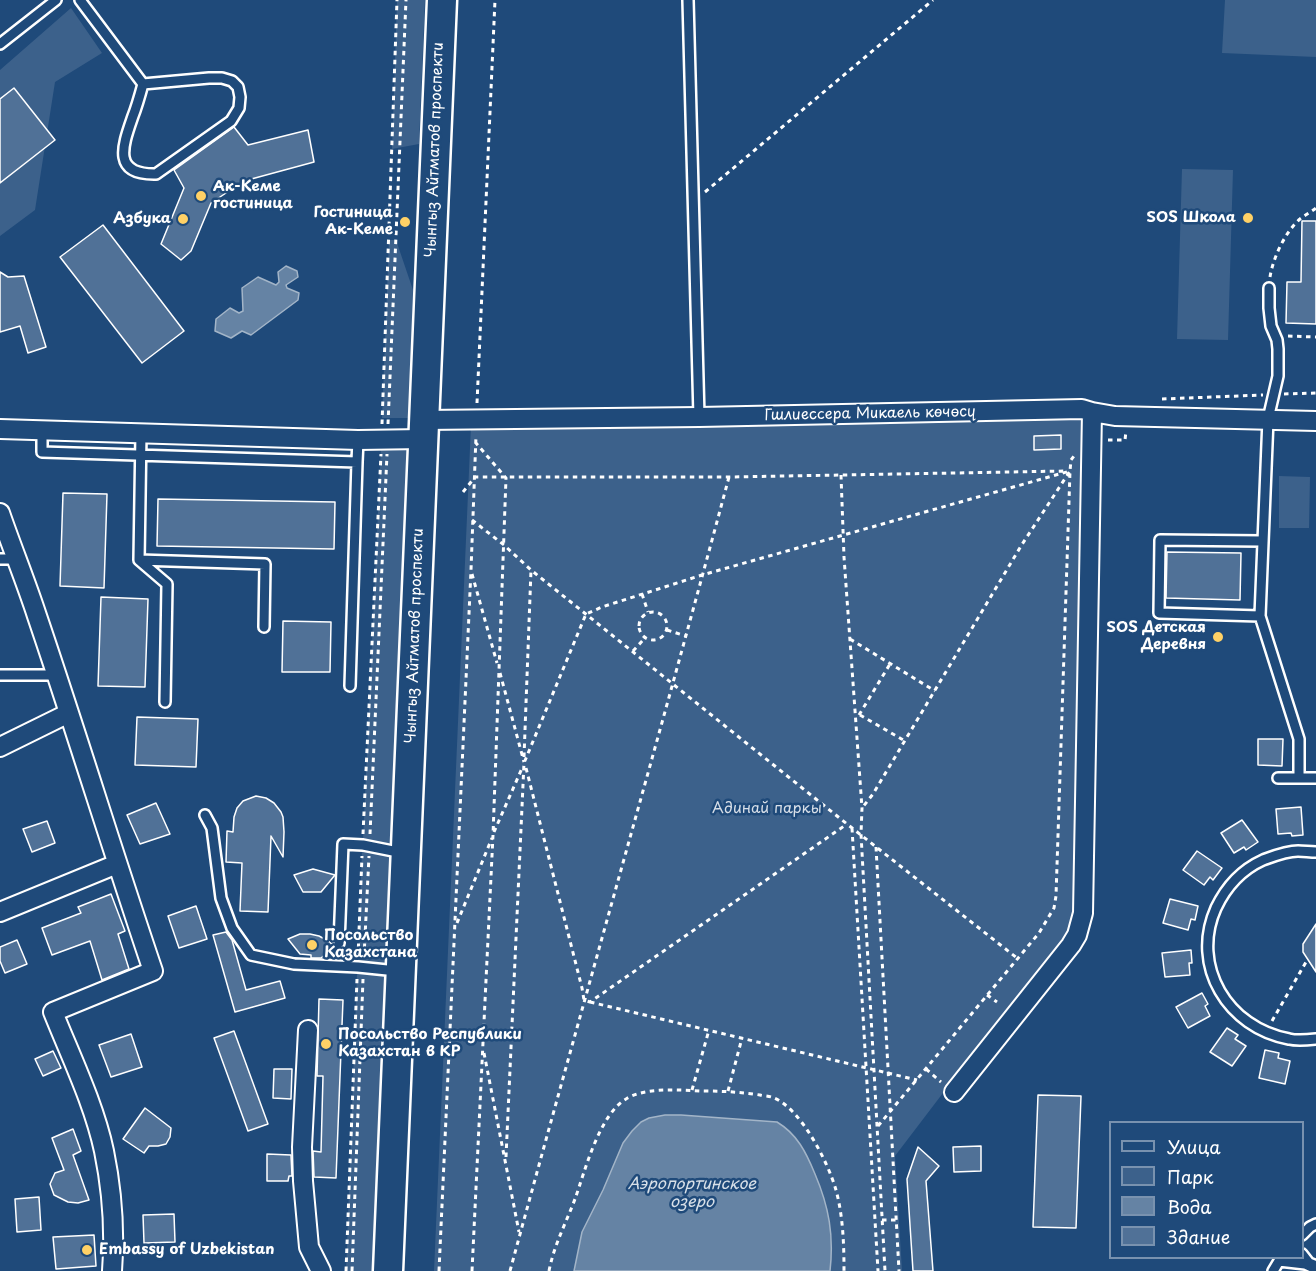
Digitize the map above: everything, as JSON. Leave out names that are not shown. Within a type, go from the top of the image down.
[{"type":"main road","name":"Чынгыз Айтматов проспекти","points":[[388,1271],[442,0]]},
{"type":"street","name":"Гшлиессера Микаель көчөсү","points":[[0,429],[385,441],[424,430],[699,417],[1082,409],[1115,416],[1316,421]]},
{"type":"street","points":[[954,1092],[1071,945],[1077,935],[1083,913],[1092,412]]},
{"type":"street","points":[[0,513],[8,559],[57,675],[153,970],[53,1011],[93,1113],[103,1150],[110,1186],[112,1271]]},
{"type":"street","points":[[0,747],[69,713]]},
{"type":"street","points":[[0,912],[117,864]]},
{"type":"street","points":[[308,1030],[302,1147],[303,1181],[309,1247],[321,1271]]},
{"type":"lane","points":[[0,44],[56,0]]},
{"type":"lane","points":[[80,0],[143,84]]},
{"type":"lane","points":[[688,0],[699,417]]},
{"type":"lane","points":[[222,78],[232,81],[238,87],[239,108],[231,122],[156,174],[142,174],[132,170],[125,161],[123,152],[124,141],[143,84],[222,78]]},
{"type":"lane","points":[[1269,288],[1271,326],[1278,349],[1278,376],[1268,419],[1260,616],[1299,739],[1299,778]]},
{"type":"lane","points":[[42,430],[42,452],[357,462]]},
{"type":"lane","points":[[139,560],[141,433]]},
{"type":"lane","points":[[350,686],[358,440]]},
{"type":"lane","points":[[1260,616],[1159,613],[1160,540],[1262,541]]},
{"type":"lane","points":[[139,560],[265,564],[264,627]]},
{"type":"lane","points":[[139,560],[167,584],[165,702]]},
{"type":"lane","points":[[0,675],[57,675]]},
{"type":"lane","points":[[1278,778],[1316,778]]},
{"type":"lane","points":[[205,815],[212,828],[221,898],[232,928],[251,955],[294,964],[401,971]]},
{"type":"lane","points":[[339,943],[342,844],[363,845],[406,854]]},
{"type":"lane","points":[[1316,852],[1297,851],[1275,855],[1253,865],[1235,879],[1221,897],[1212,918],[1208,940],[1209,964],[1216,985],[1228,1005],[1245,1021],[1265,1033],[1291,1040],[1316,1040]]},
{"type":"lane","points":[[1304,1233],[1316,1224]]},
{"type":"lane","points":[[1304,1257],[1316,1267]]},
{"type":"lane","points":[[1273,1271],[1279,1261],[1316,1267]]},
{"type":"path","points":[[385,441],[397,0]]},
{"type":"path","points":[[346,1271],[379,488],[385,441],[406,0]]},
{"type":"path","points":[[477,409],[495,0]]},
{"type":"path","points":[[694,201],[933,0]]},
{"type":"path","points":[[1269,288],[1271,270],[1282,242],[1299,219],[1316,208]]},
{"type":"path","points":[[1275,335],[1316,337]]},
{"type":"path","points":[[1161,399],[1316,393]]},
{"type":"path","points":[[439,1271],[476,428]]},
{"type":"path","points":[[1103,440],[1125,440],[1126,431]]},
{"type":"path","points":[[472,1271],[493,835],[506,478],[476,443]]},
{"type":"path","points":[[475,477],[729,477],[1070,471]]},
{"type":"path","points":[[455,928],[586,614],[702,576],[1070,471]]},
{"type":"path","points":[[862,808],[873,794],[1021,546],[1070,471]]},
{"type":"path","points":[[877,1128],[1048,920],[1054,908],[1070,471]]},
{"type":"path","points":[[841,475],[843,536],[857,715],[862,808],[861,834],[885,1271]]},
{"type":"path","points":[[462,492],[475,477]]},
{"type":"path","points":[[510,1271],[729,477]]},
{"type":"path","points":[[379,488],[389,488]]},
{"type":"path","points":[[472,520],[847,824],[1017,958]]},
{"type":"path","points":[[471,570],[524,763],[584,1000]]},
{"type":"path","points":[[506,1157],[531,570]]},
{"type":"path","points":[[642,594],[648,613]]},
{"type":"path","points":[[654,612],[663,616],[667,622],[667,630],[658,640],[645,638],[639,625],[642,616],[654,612]]},
{"type":"path","points":[[667,630],[686,636]]},
{"type":"path","points":[[633,651],[645,638]]},
{"type":"path","points":[[850,639],[935,691]]},
{"type":"path","points":[[857,715],[890,664]]},
{"type":"path","points":[[857,715],[905,741]]},
{"type":"path","points":[[590,1002],[847,824]]},
{"type":"path","points":[[852,828],[878,1271]]},
{"type":"path","points":[[876,846],[899,1271]]},
{"type":"path","points":[[1265,1033],[1306,962]]},
{"type":"path","points":[[987,995],[997,1002]]},
{"type":"path","points":[[584,1000],[917,1080]]},
{"type":"path","points":[[692,1090],[709,1030]]},
{"type":"path","points":[[728,1091],[742,1038]]},
{"type":"path","points":[[483,1048],[520,1235]]},
{"type":"path","points":[[549,1271],[553,1253],[598,1135],[612,1113],[625,1099],[644,1092],[692,1090],[728,1091],[774,1098],[795,1113],[823,1158],[836,1190],[843,1231],[844,1271]]},
{"type":"path","points":[[882,1220],[897,1220]]},
{"type":"green space","points":[[397,0],[425,0],[419,144],[392,149]]},
{"type":"green space","points":[[1225,0],[1316,0],[1316,57],[1222,53]]},
{"type":"green space","points":[[71,8],[102,53],[55,82],[35,210],[0,236],[0,70]]},
{"type":"green space","points":[[1182,169],[1233,170],[1228,340],[1177,339]]},
{"type":"green space","points":[[389,240],[396,240],[413,290],[410,418],[382,418]]},
{"type":"green space","name":"Адинай паркы","points":[[1085,418],[1078,907],[1070,936],[895,1156],[902,1271],[434,1271],[471,425]]},
{"type":"green space","points":[[381,446],[410,448],[392,844],[363,840]]},
{"type":"green space","points":[[1279,476],[1310,477],[1309,528],[1279,528]]},
{"type":"green space","points":[[362,850],[396,858],[391,964],[358,961]]},
{"type":"green space","points":[[357,973],[391,975],[378,1271],[346,1271]]},
{"type":"water","points":[[286,266],[297,271],[298,277],[286,285],[287,288],[299,293],[298,300],[251,335],[242,331],[231,338],[215,331],[216,319],[230,308],[239,313],[243,311],[242,288],[258,277],[276,285],[279,282],[278,272]]},
{"type":"water","name":"Аэропортинское озеро","points":[[665,1115],[777,1122],[790,1132],[808,1158],[824,1198],[831,1233],[830,1271],[574,1271],[582,1232],[623,1143],[641,1122]]},
{"type":"building","points":[[14,88],[55,140],[0,183],[0,99]]},
{"type":"building","name":"Ак-Кеме гостиница","points":[[234,127],[248,145],[308,130],[314,162],[244,181],[211,203],[191,251],[181,260],[161,244],[184,188],[174,170]]},
{"type":"building","points":[[1302,221],[1316,221],[1316,324],[1286,323],[1287,282],[1301,282]]},
{"type":"building","points":[[103,225],[184,331],[142,363],[60,257]]},
{"type":"building","points":[[0,272],[8,277],[24,276],[46,347],[28,353],[20,326],[0,332]]},
{"type":"building","points":[[1061,435],[1061,449],[1034,450],[1034,436]]},
{"type":"building","points":[[63,493],[107,494],[104,588],[60,586]]},
{"type":"building","points":[[158,499],[335,502],[334,549],[157,546]]},
{"type":"building","points":[[1167,552],[1241,553],[1240,600],[1166,598]]},
{"type":"building","points":[[101,597],[148,599],[145,687],[98,686]]},
{"type":"building","points":[[283,621],[331,622],[330,672],[282,672]]},
{"type":"building","points":[[137,717],[198,719],[196,767],[135,765]]},
{"type":"building","points":[[1258,739],[1283,739],[1282,766],[1258,765]]},
{"type":"building","points":[[256,796],[274,803],[283,817],[283,857],[271,836],[268,912],[240,911],[242,863],[226,862],[227,831],[233,832],[237,808],[243,801]]},
{"type":"building","points":[[156,803],[170,834],[140,844],[127,815]]},
{"type":"building","points":[[1301,807],[1303,835],[1278,834],[1276,809]]},
{"type":"building","points":[[1242,820],[1258,842],[1246,850],[1244,847],[1234,853],[1221,833]]},
{"type":"building","points":[[47,821],[55,843],[32,852],[23,829]]},
{"type":"building","points":[[1197,851],[1222,868],[1213,880],[1210,877],[1204,885],[1183,870]]},
{"type":"building","points":[[313,869],[335,875],[321,892],[303,892],[294,875]]},
{"type":"building","points":[[111,894],[125,931],[118,934],[129,969],[102,980],[90,941],[52,955],[42,928],[81,913],[78,907]]},
{"type":"building","points":[[1170,899],[1198,906],[1195,920],[1191,919],[1188,930],[1163,923]]},
{"type":"building","points":[[196,906],[207,939],[179,948],[168,916]]},
{"type":"building","points":[[1316,924],[1316,972],[1303,952],[1303,944]]},
{"type":"building","points":[[226,932],[232,940],[246,990],[280,981],[285,998],[235,1012],[213,935]]},
{"type":"building","name":"Посольство Казахстана","points":[[300,934],[319,936],[334,947],[321,958],[311,958],[311,955],[300,954],[288,939]]},
{"type":"building","points":[[17,940],[27,964],[5,973],[0,961],[0,947]]},
{"type":"building","points":[[1191,950],[1190,975],[1165,977],[1162,953]]},
{"type":"building","points":[[1202,993],[1208,1004],[1205,1006],[1210,1016],[1188,1028],[1176,1007]]},
{"type":"building","points":[[319,999],[343,1000],[336,1178],[314,1177],[313,1151],[321,1152],[323,1076],[317,1076]]},
{"type":"building","points":[[1227,1028],[1238,1035],[1235,1039],[1246,1046],[1232,1066],[1210,1052]]},
{"type":"building","points":[[234,1031],[268,1124],[248,1131],[214,1038]]},
{"type":"building","points":[[131,1034],[142,1067],[111,1077],[99,1045]]},
{"type":"building","points":[[1265,1050],[1279,1053],[1278,1058],[1290,1061],[1285,1084],[1259,1078]]},
{"type":"building","points":[[53,1051],[61,1068],[43,1076],[35,1059]]},
{"type":"building","points":[[274,1069],[292,1069],[291,1099],[273,1098]]},
{"type":"building","points":[[1038,1095],[1081,1096],[1076,1228],[1033,1227]]},
{"type":"building","points":[[145,1108],[171,1128],[166,1144],[149,1146],[144,1153],[123,1139]]},
{"type":"building","points":[[73,1129],[81,1151],[73,1155],[89,1200],[78,1203],[68,1202],[54,1195],[50,1184],[55,1173],[64,1170],[52,1138]]},
{"type":"building","points":[[981,1146],[981,1171],[954,1172],[953,1147]]},
{"type":"building","points":[[918,1147],[939,1166],[926,1181],[933,1271],[913,1271],[907,1179]]},
{"type":"building","points":[[267,1154],[291,1155],[292,1176],[289,1176],[288,1181],[267,1181]]},
{"type":"building","points":[[39,1197],[41,1230],[17,1232],[15,1199]]},
{"type":"building","points":[[174,1214],[175,1242],[144,1243],[143,1215]]},
{"type":"building","points":[[94,1235],[96,1266],[56,1269],[53,1237]]},
{"type":"place","name":"Ак-Кеме гостиница","points":[[201,196]]},
{"type":"place","name":"SOS Школа","points":[[1248,218]]},
{"type":"place","name":"Азбука","points":[[183,219]]},
{"type":"place","name":"Гостиница Ак-Кеме","points":[[405,222]]},
{"type":"place","name":"SOS Детская Деревня","points":[[1218,637]]},
{"type":"place","name":"Посольство Казахстана","points":[[312,945]]},
{"type":"place","name":"Посольство Республики Казахстан в КР","points":[[326,1044]]},
{"type":"place","name":"Embassy of Uzbekistan","points":[[87,1250]]}]
